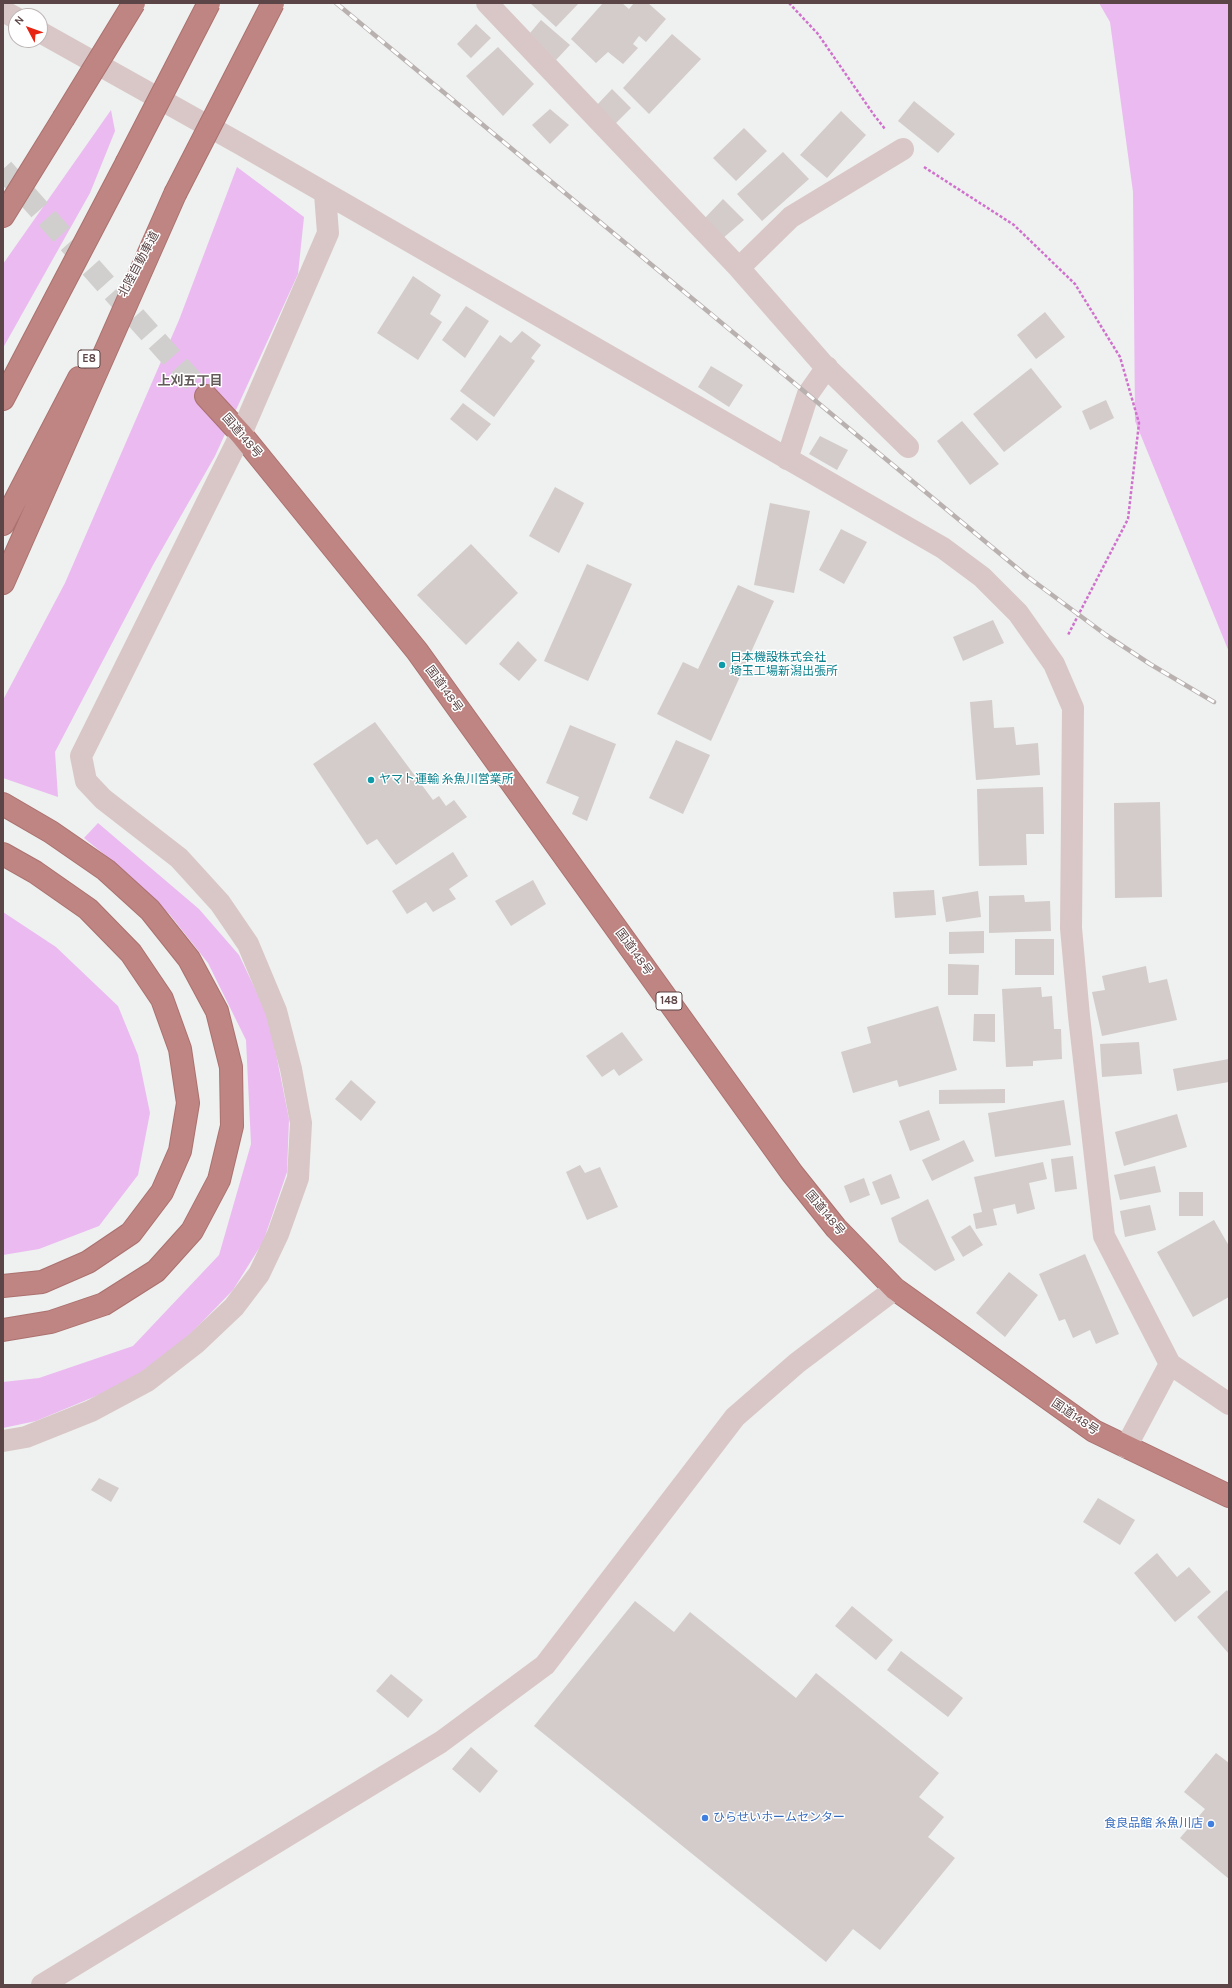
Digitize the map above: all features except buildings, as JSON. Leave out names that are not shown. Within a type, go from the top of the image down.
[{"type":"highway","points":[[3,216],[134,3]]},
{"type":"highway","points":[[3,399],[209,3]]},
{"type":"highway","name":"北陸自動車道","points":[[3,524],[273,3]]},
{"type":"highway","points":[[3,583],[175,194]]},
{"type":"highway","name":"国道148号","points":[[206,396],[240,434],[417,651],[792,1173],[836,1228],[895,1289],[1094,1432],[1229,1496]]},
{"type":"highway","points":[[3,804],[51,832],[106,870],[150,910],[189,959],[217,1011],[231,1067],[232,1126],[219,1180],[192,1231],[156,1272],[104,1304],[51,1322],[3,1330]]},
{"type":"highway","points":[[3,854],[35,872],[88,909],[131,953],[162,999],[180,1049],[188,1103],[180,1151],[162,1192],[130,1233],[88,1262],[42,1282],[3,1286]]},
{"type":"street","points":[[487,3],[739,268],[827,367],[908,447]]},
{"type":"street","points":[[48,36],[242,145],[942,548],[982,577],[1018,613],[1054,664],[1073,708],[1071,928],[1079,1016],[1104,1236],[1170,1364],[1229,1404]]},
{"type":"street","points":[[739,268],[791,217],[902,149]]},
{"type":"street","points":[[3,1441],[26,1437],[91,1411],[147,1381],[196,1343],[234,1307],[259,1274],[278,1234],[298,1178],[301,1123],[291,1069],[276,1011],[248,944],[220,903],[179,858],[104,800],[86,781],[81,756],[240,434],[328,233],[325,194]]},
{"type":"street","points":[[787,459],[808,394],[827,367]]},
{"type":"street","points":[[42,1985],[441,1742],[545,1665],[735,1416],[797,1363],[895,1289]]},
{"type":"street","points":[[1126,1447],[1170,1364]]},
{"type":"path","points":[[789,3],[818,34],[874,115],[902,149],[929,171],[1014,225],[1075,284],[1120,357],[1138,424],[1128,519],[1095,580],[1054,664]]},
{"type":"shaded area","points":[[1099,3],[1229,3],[1229,652],[1135,421],[1133,192],[1110,22]]},
{"type":"shaded area","points":[[111,110],[115,131],[90,193],[3,348],[3,264]]},
{"type":"shaded area","points":[[237,167],[304,217],[298,274],[215,456],[153,565],[55,752],[58,797],[3,778],[3,700],[65,583],[179,320]]},
{"type":"shaded area","points":[[98,823],[199,909],[239,955],[269,1018],[289,1119],[287,1172],[263,1242],[233,1290],[175,1350],[137,1379],[36,1421],[3,1428],[3,1382],[39,1378],[133,1346],[219,1255],[251,1144],[246,1040],[208,963],[170,915],[127,873],[84,838]]},
{"type":"shaded area","points":[[3,912],[56,947],[118,1006],[138,1055],[150,1113],[138,1175],[99,1226],[39,1249],[3,1255]]},
{"type":"tunnel","points":[[3,169],[206,396]]},
{"type":"railway","points":[[336,3],[1028,577],[1106,635],[1150,664],[1214,702]]},
{"type":"place","name":"日本機設株式会社 埼玉工場新潟出張所","points":[[722,665]]},
{"type":"place","name":"ヤマト運輸 糸魚川営業所","points":[[371,780]]},
{"type":"place","name":"ひらせいホームセンター","points":[[705,1818]]},
{"type":"place","name":"食良品館 糸魚川店","points":[[1211,1824]]},
{"type":"district","name":"上刈五丁目","points":[[190,381]]}]
